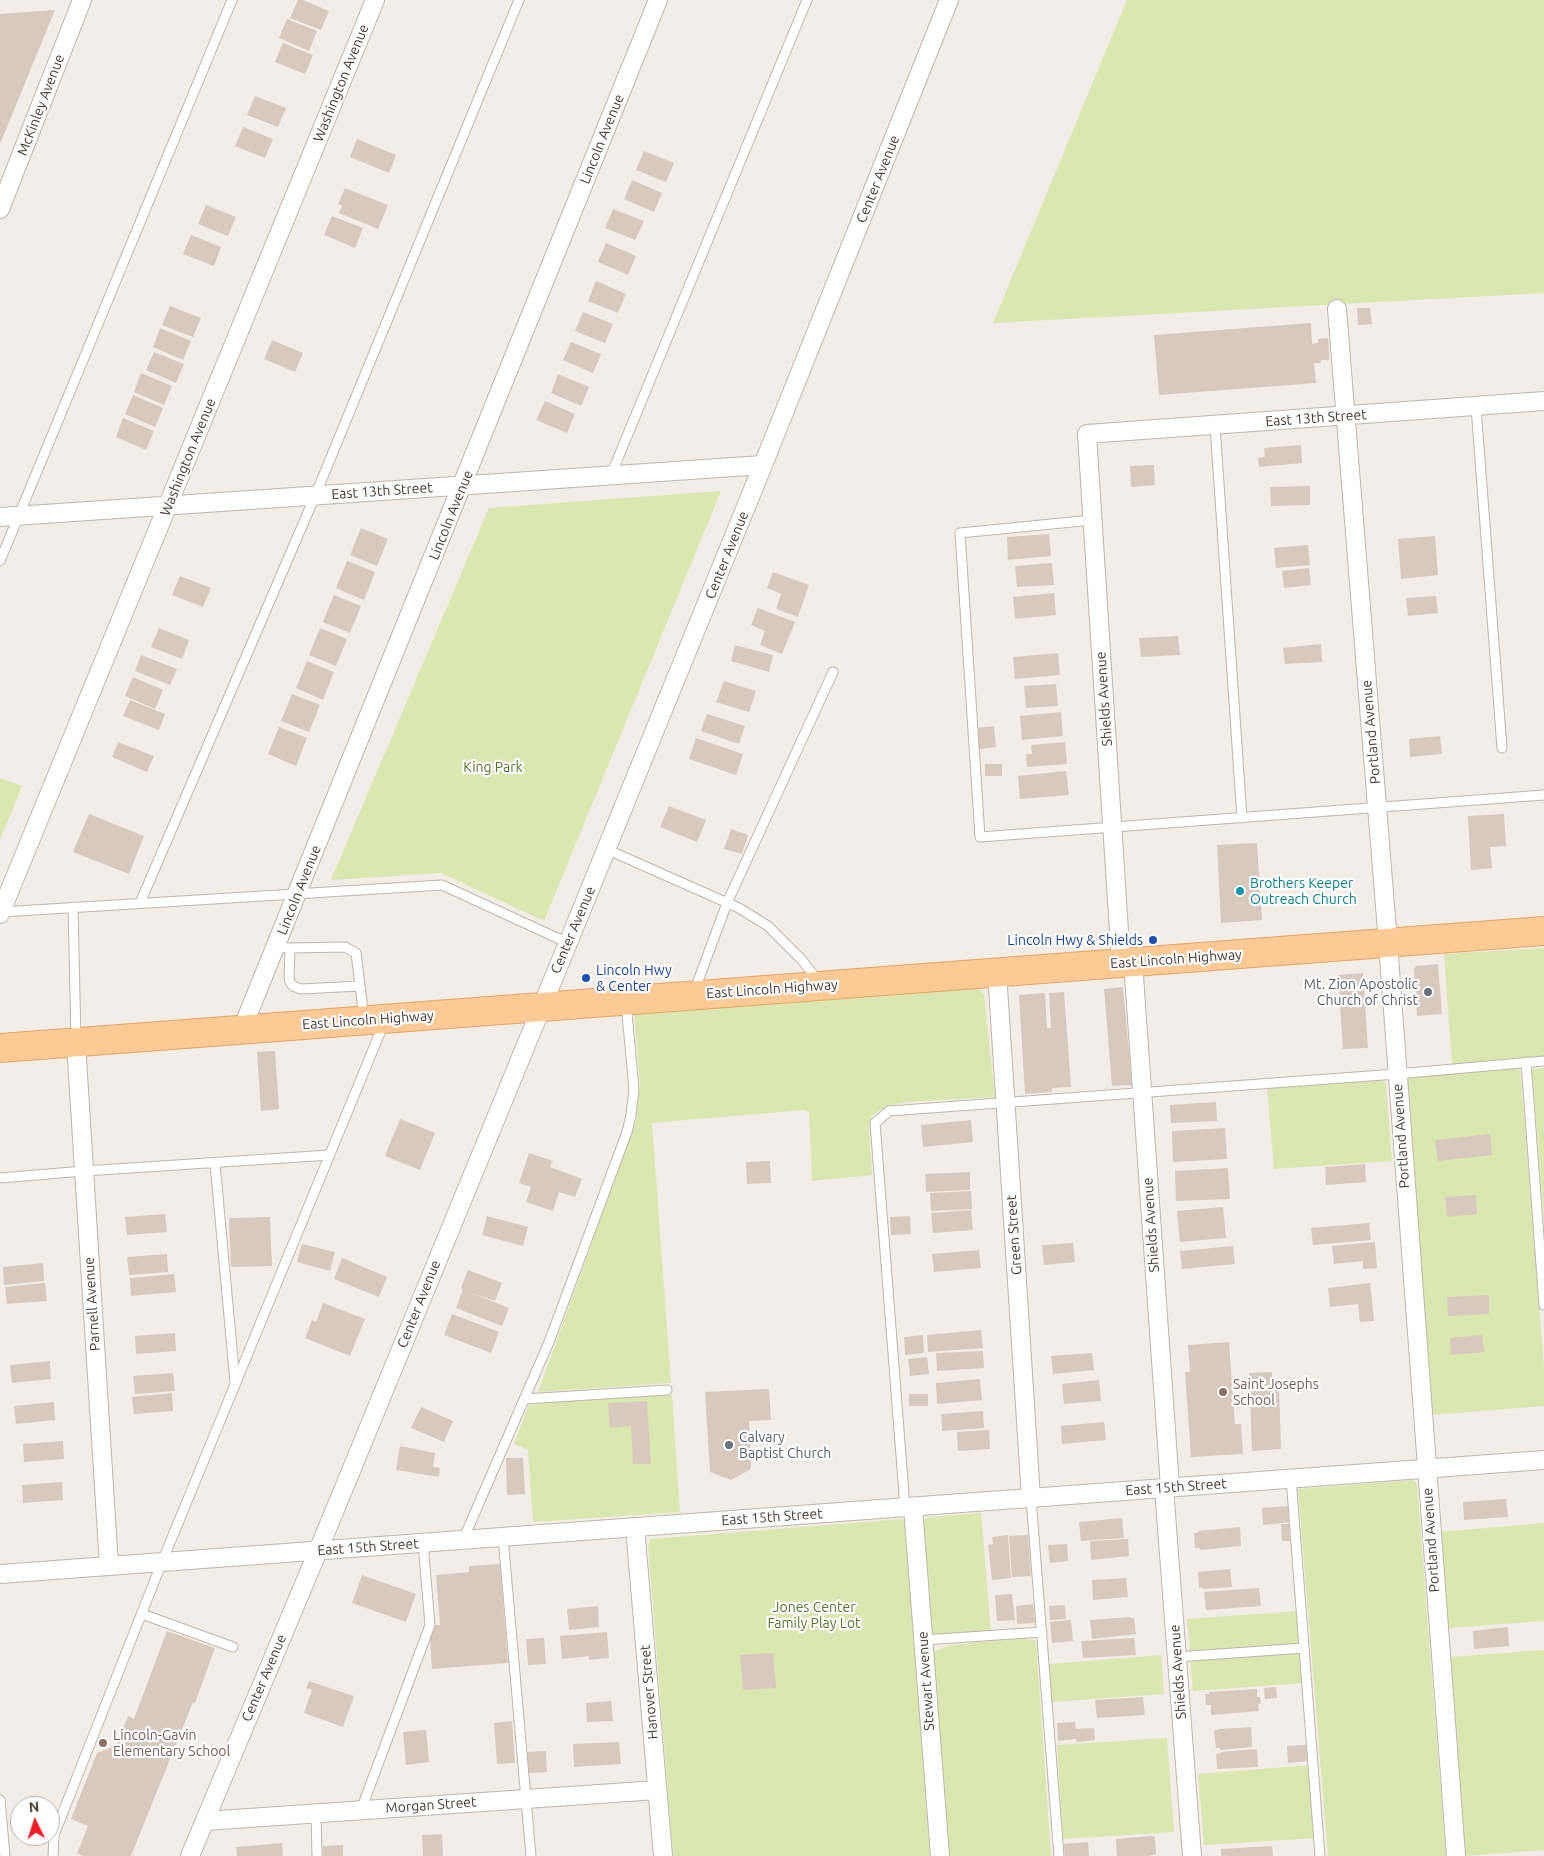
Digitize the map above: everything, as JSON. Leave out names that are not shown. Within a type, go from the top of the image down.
[{"type":"main road","name":"East Lincoln Highway","points":[[0,1048],[1544,931]]},
{"type":"street","name":"McKinley Avenue","points":[[0,209],[82,0]]},
{"type":"street","name":"Washington Avenue","points":[[1,913],[375,0]]},
{"type":"street","name":"Lincoln Avenue","points":[[242,1029],[283,948],[298,894],[658,0]]},
{"type":"street","name":"Center Avenue","points":[[190,1856],[318,1551],[568,943],[763,465],[949,0]]},
{"type":"street","name":"Portland Avenue","points":[[1336,309],[1378,808],[1396,1074],[1456,1856]]},
{"type":"street","name":"East 13th Street","points":[[1087,434],[1544,401]]},
{"type":"street","name":"Shields Avenue","points":[[1087,434],[1112,828],[1142,1093],[1177,1657],[1192,1856]]},
{"type":"street","name":"East 13th Street","points":[[0,517],[763,465]]},
{"type":"street","name":"Green Street","points":[[997,972],[1031,1498]]},
{"type":"street","name":"Parnell Avenue","points":[[76,1042],[108,1566]]},
{"type":"street","name":"East 15th Street","points":[[0,1574],[1544,1460]]},
{"type":"street","name":"Stewart Avenue","points":[[909,1507],[923,1640],[940,1856]]},
{"type":"street","name":"Hanover Street","points":[[635,1527],[663,1856]]},
{"type":"street","name":"Morgan Street","points":[[205,1821],[657,1790]]},
{"type":"lane","points":[[0,561],[232,0]]},
{"type":"lane","points":[[140,903],[315,496],[519,0]]},
{"type":"lane","points":[[611,475],[806,0]]},
{"type":"lane","points":[[1476,407],[1502,748]]},
{"type":"lane","points":[[1215,426],[1242,818]]},
{"type":"lane","points":[[1092,520],[960,533],[980,837],[1544,796]]},
{"type":"lane","points":[[694,995],[727,903],[833,672]]},
{"type":"lane","points":[[606,850],[740,908],[768,926],[802,960],[821,986]]},
{"type":"lane","points":[[1,913],[442,885],[568,943]]},
{"type":"lane","points":[[73,908],[76,1042]]},
{"type":"lane","points":[[53,1856],[54,1835],[162,1562],[330,1156],[375,1019],[360,986],[356,953],[345,947],[283,948],[289,977],[293,986],[301,989],[360,986]]},
{"type":"lane","points":[[463,1540],[549,1342],[627,1132],[634,1089],[626,1000]]},
{"type":"lane","points":[[909,1507],[875,1123],[889,1111],[1396,1074],[1544,1061]]},
{"type":"lane","points":[[1526,1062],[1544,1305]]},
{"type":"lane","points":[[0,1178],[330,1156]]},
{"type":"lane","points":[[216,1163],[236,1385]]},
{"type":"lane","points":[[525,1399],[667,1390]]},
{"type":"lane","points":[[1291,1478],[1320,1856]]},
{"type":"lane","points":[[1031,1498],[1059,1856]]},
{"type":"lane","points":[[503,1537],[531,1856]]},
{"type":"lane","points":[[361,1810],[430,1624],[423,1543]]},
{"type":"lane","points":[[142,1614],[233,1647]]},
{"type":"lane","points":[[923,1640],[1042,1632]]},
{"type":"lane","points":[[1177,1657],[1304,1648]]},
{"type":"lane","points":[[0,1800],[5,1856]]},
{"type":"lane","points":[[316,1813],[318,1856]]},
{"type":"green space","points":[[1127,0],[1544,0],[1544,293],[993,323]]},
{"type":"green space","name":"King Park","points":[[721,491],[544,921],[441,873],[331,880],[489,508]]},
{"type":"green space","points":[[0,778],[22,786],[0,840]]},
{"type":"green space","points":[[1544,948],[1544,1057],[1452,1065],[1444,954]]},
{"type":"green space","points":[[977,987],[984,995],[995,1097],[908,1102],[887,1106],[878,1111],[871,1118],[869,1126],[872,1175],[812,1181],[809,1112],[804,1110],[652,1123],[671,1383],[538,1392],[636,1121],[640,1084],[634,1013]]},
{"type":"green space","points":[[1517,1068],[1520,1070],[1521,1077],[1544,1367],[1544,1406],[1431,1415],[1405,1081],[1407,1078]]},
{"type":"green space","points":[[1544,1068],[1544,1221],[1532,1069]]},
{"type":"green space","points":[[1382,1079],[1386,1084],[1392,1161],[1274,1169],[1267,1088]]},
{"type":"green space","points":[[672,1395],[680,1512],[533,1522],[528,1450],[514,1444],[529,1405]]},
{"type":"green space","points":[[1413,1480],[1417,1484],[1446,1856],[1328,1856],[1298,1489]]},
{"type":"green space","points":[[981,1513],[991,1632],[931,1635],[924,1520],[929,1517]]},
{"type":"green space","name":"Jones Center Family Play Lot","points":[[903,1519],[905,1523],[930,1856],[673,1856],[648,1546],[651,1539]]},
{"type":"green space","points":[[1544,1523],[1544,1621],[1448,1628],[1440,1532]]},
{"type":"green space","points":[[1299,1611],[1301,1645],[1190,1651],[1187,1619]]},
{"type":"green space","points":[[1024,1638],[1036,1641],[1051,1856],[948,1856],[933,1652],[950,1645]]},
{"type":"green space","points":[[1544,1650],[1544,1850],[1465,1856],[1450,1657]]},
{"type":"green space","points":[[1301,1653],[1303,1683],[1193,1691],[1190,1659]]},
{"type":"green space","points":[[1161,1655],[1164,1694],[1052,1702],[1049,1664]]},
{"type":"green space","points":[[1167,1738],[1174,1832],[1063,1839],[1057,1745]]},
{"type":"green space","points":[[1311,1765],[1315,1838],[1204,1845],[1198,1774]]},
{"type":"building","points":[[298,0],[303,0],[329,11],[321,30],[290,18]]},
{"type":"building","points":[[55,10],[0,144],[0,14]]},
{"type":"building","points":[[287,19],[317,31],[309,51],[279,38]]},
{"type":"building","points":[[283,43],[313,55],[305,74],[275,62]]},
{"type":"building","points":[[255,96],[286,108],[278,127],[247,115]]},
{"type":"building","points":[[243,127],[273,139],[265,158],[235,146]]},
{"type":"building","points":[[357,139],[396,155],[389,173],[350,157]]},
{"type":"building","points":[[644,151],[674,163],[666,182],[636,170]]},
{"type":"building","points":[[632,180],[662,193],[654,212],[624,199]]},
{"type":"building","points":[[345,188],[388,205],[378,229],[339,213],[342,206],[338,204]]},
{"type":"building","points":[[206,205],[236,217],[228,236],[198,224]]},
{"type":"building","points":[[613,209],[644,221],[635,240],[605,228]]},
{"type":"building","points":[[332,216],[363,228],[355,248],[324,235]]},
{"type":"building","points":[[191,235],[221,247],[214,266],[183,254]]},
{"type":"building","points":[[606,243],[636,256],[628,275],[598,262]]},
{"type":"building","points":[[596,281],[626,294],[618,313],[588,301]]},
{"type":"building","points":[[170,306],[201,318],[193,337],[162,325]]},
{"type":"building","points":[[1357,308],[1370,308],[1372,324],[1358,325]]},
{"type":"building","points":[[583,312],[613,324],[605,343],[575,331]]},
{"type":"building","points":[[1311,323],[1312,344],[1318,343],[1318,339],[1328,338],[1329,360],[1321,360],[1321,363],[1314,363],[1316,383],[1159,395],[1154,335]]},
{"type":"building","points":[[160,328],[191,341],[183,360],[153,347]]},
{"type":"building","points":[[272,340],[303,353],[295,372],[264,359]]},
{"type":"building","points":[[571,342],[601,354],[593,373],[563,360]]},
{"type":"building","points":[[154,352],[184,364],[176,383],[146,370]]},
{"type":"building","points":[[141,373],[172,386],[164,405],[134,392]]},
{"type":"building","points":[[558,374],[589,387],[581,406],[551,393]]},
{"type":"building","points":[[133,395],[163,408],[155,427],[125,414]]},
{"type":"building","points":[[545,401],[575,414],[567,433],[536,420]]},
{"type":"building","points":[[123,418],[154,431],[146,450],[116,437]]},
{"type":"building","points":[[1301,445],[1302,463],[1259,467],[1258,458],[1265,457],[1264,448]]},
{"type":"building","points":[[1154,465],[1155,485],[1131,487],[1130,466]]},
{"type":"building","points":[[1310,486],[1310,505],[1271,506],[1270,487]]},
{"type":"building","points":[[361,528],[388,539],[377,566],[350,555]]},
{"type":"building","points":[[1049,534],[1051,556],[1008,560],[1007,537]]},
{"type":"building","points":[[1435,536],[1438,575],[1401,579],[1398,539]]},
{"type":"building","points":[[1308,545],[1310,565],[1276,568],[1274,548]]},
{"type":"building","points":[[347,561],[375,572],[364,600],[336,588]]},
{"type":"building","points":[[1052,563],[1054,585],[1017,587],[1015,566]]},
{"type":"building","points":[[1309,568],[1311,585],[1284,588],[1282,571]]},
{"type":"building","points":[[773,572],[809,585],[798,617],[776,609],[781,594],[767,588]]},
{"type":"building","points":[[180,576],[211,588],[203,607],[172,595]]},
{"type":"building","points":[[1054,593],[1056,615],[1015,619],[1013,597]]},
{"type":"building","points":[[334,595],[361,606],[350,633],[323,622]]},
{"type":"building","points":[[1436,596],[1438,613],[1408,616],[1406,598]]},
{"type":"building","points":[[758,608],[795,622],[782,654],[760,645],[765,631],[751,625]]},
{"type":"building","points":[[159,628],[189,640],[182,659],[151,647]]},
{"type":"building","points":[[320,628],[347,639],[336,666],[309,655]]},
{"type":"building","points":[[1178,636],[1180,655],[1141,657],[1139,638]]},
{"type":"building","points":[[1321,644],[1322,662],[1285,664],[1283,648]]},
{"type":"building","points":[[735,645],[773,655],[769,672],[731,661]]},
{"type":"building","points":[[1058,653],[1060,675],[1015,679],[1013,657]]},
{"type":"building","points":[[141,655],[177,669],[170,685],[135,671]]},
{"type":"building","points":[[307,661],[334,672],[323,700],[296,688]]},
{"type":"building","points":[[133,677],[163,690],[155,709],[125,696]]},
{"type":"building","points":[[724,681],[756,691],[749,712],[716,702]]},
{"type":"building","points":[[1056,684],[1058,706],[1026,708],[1024,686]]},
{"type":"building","points":[[292,694],[320,705],[309,732],[281,721]]},
{"type":"building","points":[[130,700],[165,714],[159,730],[123,716]]},
{"type":"building","points":[[1061,712],[1063,736],[1022,740],[1020,716]]},
{"type":"building","points":[[707,714],[745,726],[739,744],[701,731]]},
{"type":"building","points":[[994,726],[996,747],[979,749],[977,728]]},
{"type":"building","points":[[279,727],[307,738],[296,766],[268,754]]},
{"type":"building","points":[[1440,736],[1442,754],[1410,757],[1409,739]]},
{"type":"building","points":[[696,738],[743,754],[736,775],[689,759]]},
{"type":"building","points":[[118,742],[154,756],[147,772],[112,757]]},
{"type":"building","points":[[1065,742],[1067,764],[1027,767],[1026,754],[1032,754],[1031,745]]},
{"type":"building","points":[[985,764],[1002,764],[1002,776],[985,776]]},
{"type":"building","points":[[1066,771],[1069,795],[1020,799],[1018,776]]},
{"type":"building","points":[[669,806],[706,820],[697,842],[660,827]]},
{"type":"building","points":[[89,814],[144,836],[129,874],[73,852]]},
{"type":"building","points":[[1504,814],[1506,846],[1490,847],[1492,868],[1471,870],[1468,816]]},
{"type":"building","points":[[731,829],[748,835],[742,854],[724,849]]},
{"type":"building","name":"Brothers Keeper Outreach Church","points":[[1257,843],[1262,920],[1221,923],[1217,845]]},
{"type":"building","name":"Mt. Zion Apostolic Church of Christ","points":[[1438,964],[1442,1014],[1417,1016],[1414,969],[1416,966]]},
{"type":"building","points":[[1363,973],[1368,1048],[1343,1049],[1338,975]]},
{"type":"building","points":[[1123,987],[1132,1085],[1112,1086],[1104,989]]},
{"type":"building","points":[[1064,992],[1071,1087],[1052,1088],[1052,1092],[1025,1094],[1019,995],[1045,993],[1047,1028],[1051,1028],[1049,993]]},
{"type":"building","points":[[275,1051],[279,1109],[261,1111],[257,1052]]},
{"type":"building","points":[[1216,1102],[1217,1121],[1171,1123],[1170,1105]]},
{"type":"building","points":[[400,1119],[435,1133],[420,1170],[385,1156]]},
{"type":"building","points":[[971,1120],[973,1142],[923,1147],[921,1125]]},
{"type":"building","points":[[1225,1128],[1227,1159],[1173,1162],[1172,1131]]},
{"type":"building","points":[[1490,1134],[1492,1155],[1438,1161],[1435,1140]]},
{"type":"building","points":[[529,1153],[553,1161],[550,1167],[582,1179],[575,1197],[559,1192],[553,1211],[526,1202],[531,1187],[519,1183]]},
{"type":"building","points":[[770,1161],[771,1183],[747,1184],[746,1162]]},
{"type":"building","points":[[1365,1164],[1366,1182],[1326,1185],[1325,1167]]},
{"type":"building","points":[[1228,1168],[1230,1199],[1176,1201],[1175,1171]]},
{"type":"building","points":[[970,1172],[970,1190],[926,1192],[925,1174]]},
{"type":"building","points":[[971,1191],[972,1209],[931,1211],[930,1193]]},
{"type":"building","points":[[1476,1195],[1477,1214],[1447,1217],[1445,1197]]},
{"type":"building","points":[[1223,1207],[1226,1238],[1180,1242],[1177,1211]]},
{"type":"building","points":[[971,1210],[973,1230],[933,1233],[931,1213]]},
{"type":"building","points":[[165,1214],[167,1232],[127,1235],[125,1217]]},
{"type":"building","points":[[487,1216],[528,1227],[523,1246],[482,1235]]},
{"type":"building","points":[[910,1216],[911,1234],[891,1235],[890,1217]]},
{"type":"building","points":[[270,1217],[272,1266],[231,1267],[229,1218]]},
{"type":"building","points":[[1369,1223],[1371,1240],[1313,1245],[1311,1228]]},
{"type":"building","points":[[1375,1242],[1377,1268],[1363,1269],[1363,1261],[1334,1264],[1332,1246]]},
{"type":"building","points":[[1073,1243],[1075,1262],[1044,1265],[1042,1245]]},
{"type":"building","points":[[302,1244],[335,1252],[330,1271],[297,1262]]},
{"type":"building","points":[[1233,1246],[1235,1264],[1182,1269],[1180,1251]]},
{"type":"building","points":[[979,1250],[981,1268],[934,1272],[932,1254]]},
{"type":"building","points":[[167,1254],[168,1272],[129,1275],[127,1257]]},
{"type":"building","points":[[342,1258],[387,1277],[379,1297],[334,1279]]},
{"type":"building","points":[[43,1263],[44,1281],[4,1285],[3,1267]]},
{"type":"building","points":[[468,1270],[502,1283],[495,1301],[469,1292],[509,1308],[502,1326],[456,1308]]},
{"type":"building","points":[[174,1274],[176,1292],[131,1296],[130,1278]]},
{"type":"building","points":[[45,1283],[47,1301],[7,1304],[5,1287]]},
{"type":"building","points":[[1370,1283],[1374,1321],[1360,1322],[1358,1304],[1330,1307],[1328,1288]]},
{"type":"building","points":[[1489,1295],[1489,1314],[1448,1316],[1447,1297]]},
{"type":"building","points":[[323,1303],[365,1319],[350,1356],[305,1338],[312,1320],[316,1322]]},
{"type":"building","points":[[452,1314],[499,1332],[491,1353],[444,1335]]},
{"type":"building","points":[[981,1330],[983,1348],[928,1352],[927,1335]]},
{"type":"building","points":[[175,1333],[176,1351],[136,1354],[135,1336]]},
{"type":"building","points":[[923,1335],[924,1353],[905,1355],[904,1337]]},
{"type":"building","points":[[1482,1335],[1484,1352],[1451,1355],[1450,1338]]},
{"type":"building","points":[[1229,1342],[1235,1424],[1241,1424],[1243,1454],[1191,1457],[1185,1372],[1190,1372],[1188,1345]]},
{"type":"building","points":[[983,1351],[984,1368],[937,1371],[936,1353]]},
{"type":"building","points":[[1092,1353],[1094,1370],[1053,1374],[1051,1356]]},
{"type":"building","points":[[927,1357],[929,1374],[910,1376],[908,1359]]},
{"type":"building","points":[[50,1361],[51,1379],[12,1383],[10,1365]]},
{"type":"building","points":[[1272,1372],[1273,1390],[1279,1389],[1281,1449],[1252,1451],[1249,1373]]},
{"type":"building","points":[[173,1373],[175,1391],[135,1394],[133,1376]]},
{"type":"building","points":[[980,1379],[982,1400],[937,1404],[936,1383]]},
{"type":"building","points":[[1099,1380],[1101,1401],[1064,1404],[1062,1384]]},
{"type":"building","name":"Calvary Baptist Church","points":[[769,1389],[771,1420],[749,1421],[751,1469],[731,1480],[710,1472],[705,1392]]},
{"type":"building","points":[[172,1393],[173,1411],[134,1414],[132,1397]]},
{"type":"building","points":[[909,1394],[928,1394],[928,1406],[909,1406]]},
{"type":"building","points":[[647,1401],[651,1464],[633,1464],[631,1426],[610,1428],[608,1403]]},
{"type":"building","points":[[54,1402],[55,1420],[16,1424],[14,1406]]},
{"type":"building","points":[[421,1407],[453,1421],[444,1442],[411,1428]]},
{"type":"building","points":[[983,1411],[984,1428],[942,1431],[941,1414]]},
{"type":"building","points":[[1104,1422],[1106,1440],[1062,1444],[1061,1426]]},
{"type":"building","points":[[989,1430],[990,1449],[958,1451],[957,1432]]},
{"type":"building","points":[[63,1441],[64,1459],[24,1462],[23,1444]]},
{"type":"building","points":[[400,1446],[435,1453],[433,1467],[440,1468],[439,1477],[396,1470]]},
{"type":"building","points":[[506,1458],[523,1458],[525,1494],[507,1495]]},
{"type":"building","points":[[62,1482],[63,1500],[23,1503],[22,1485]]},
{"type":"building","points":[[1506,1499],[1508,1517],[1464,1520],[1463,1502]]},
{"type":"building","points":[[1288,1506],[1289,1522],[1263,1525],[1262,1508]]},
{"type":"building","points":[[1122,1518],[1124,1538],[1081,1541],[1079,1522]]},
{"type":"building","points":[[1281,1524],[1289,1524],[1290,1541],[1282,1541]]},
{"type":"building","points":[[1240,1527],[1241,1546],[1200,1550],[1200,1548],[1195,1548],[1194,1533]]},
{"type":"building","points":[[1008,1535],[1011,1578],[992,1580],[988,1545],[993,1544],[992,1537]]},
{"type":"building","points":[[1028,1535],[1031,1576],[1012,1577],[1009,1536]]},
{"type":"building","points":[[1128,1539],[1129,1556],[1091,1560],[1090,1541]]},
{"type":"building","points":[[1067,1544],[1068,1561],[1050,1563],[1048,1545]]},
{"type":"building","points":[[500,1564],[508,1663],[432,1669],[429,1625],[440,1625],[436,1575],[469,1572],[469,1566]]},
{"type":"building","points":[[1230,1569],[1232,1587],[1199,1588],[1198,1572]]},
{"type":"building","points":[[362,1575],[416,1594],[406,1622],[352,1603]]},
{"type":"building","points":[[1126,1578],[1128,1597],[1093,1600],[1092,1580]]},
{"type":"building","points":[[1259,1588],[1261,1606],[1206,1610],[1204,1592]]},
{"type":"building","points":[[1012,1594],[1015,1620],[997,1621],[995,1595]]},
{"type":"building","points":[[1033,1604],[1035,1623],[1017,1624],[1016,1606]]},
{"type":"building","points":[[1065,1605],[1066,1619],[1050,1620],[1049,1606]]},
{"type":"building","points":[[598,1606],[599,1627],[569,1630],[567,1609]]},
{"type":"building","points":[[1134,1618],[1136,1634],[1092,1639],[1090,1620]]},
{"type":"building","points":[[1071,1620],[1073,1641],[1052,1643],[1050,1622]]},
{"type":"building","points":[[1508,1627],[1509,1646],[1474,1649],[1473,1631]]},
{"type":"building","points":[[167,1631],[215,1648],[195,1703],[193,1702],[131,1856],[83,1856],[77,1853],[88,1826],[71,1819],[97,1753],[116,1746],[128,1716],[134,1719]]},
{"type":"building","points":[[607,1632],[609,1658],[589,1660],[589,1656],[562,1659],[560,1636]]},
{"type":"building","points":[[544,1638],[546,1664],[528,1665],[526,1639]]},
{"type":"building","points":[[1134,1638],[1136,1655],[1083,1658],[1081,1641]]},
{"type":"building","points":[[773,1653],[776,1688],[743,1690],[740,1655]]},
{"type":"building","points":[[309,1681],[354,1696],[343,1727],[304,1713],[312,1690],[306,1688]]},
{"type":"building","points":[[1276,1687],[1277,1698],[1265,1699],[1264,1688]]},
{"type":"building","points":[[1257,1689],[1257,1697],[1260,1697],[1261,1704],[1258,1704],[1259,1711],[1211,1715],[1211,1705],[1206,1705],[1205,1694],[1209,1694],[1209,1692]]},
{"type":"building","points":[[1143,1697],[1145,1715],[1097,1718],[1095,1700]]},
{"type":"building","points":[[611,1701],[613,1721],[587,1722],[586,1703]]},
{"type":"building","points":[[512,1721],[515,1763],[497,1764],[494,1723]]},
{"type":"building","points":[[1075,1722],[1076,1729],[1094,1728],[1095,1740],[1077,1742],[1076,1739],[1058,1741],[1057,1723]]},
{"type":"building","points":[[1251,1727],[1252,1747],[1220,1750],[1220,1748],[1216,1748],[1214,1731]]},
{"type":"building","points":[[426,1730],[429,1762],[406,1765],[403,1732]]},
{"type":"building","points":[[619,1742],[621,1764],[574,1767],[573,1744]]},
{"type":"building","points":[[1306,1745],[1307,1761],[1288,1763],[1287,1746]]},
{"type":"building","points":[[1257,1749],[1258,1767],[1217,1769],[1216,1754]]},
{"type":"building","points":[[546,1751],[547,1772],[529,1773],[527,1752]]},
{"type":"building","points":[[442,1834],[443,1856],[423,1856],[422,1835]]},
{"type":"building","points":[[1155,1837],[1156,1854],[1148,1856],[1117,1856],[1116,1839]]},
{"type":"building","points":[[1088,1842],[1089,1856],[1065,1856],[1064,1844]]},
{"type":"building","points":[[282,1843],[283,1856],[237,1856],[236,1847]]},
{"type":"building","points":[[343,1845],[343,1856],[323,1856],[323,1846]]},
{"type":"building","points":[[1272,1846],[1273,1856],[1221,1856],[1221,1849]]},
{"type":"place","name":"Brothers Keeper Outreach Church","points":[[1240,891]]},
{"type":"place","name":"Lincoln Hwy & Shields","points":[[1153,940]]},
{"type":"place","name":"Lincoln Hwy & Center","points":[[586,978]]},
{"type":"place","name":"Mt. Zion Apostolic Church of Christ","points":[[1428,992]]},
{"type":"place","name":"Saint Josephs School","points":[[1223,1392]]},
{"type":"place","name":"Calvary Baptist Church","points":[[729,1445]]},
{"type":"place","name":"Lincoln-Gavin Elementary School","points":[[103,1743]]}]
